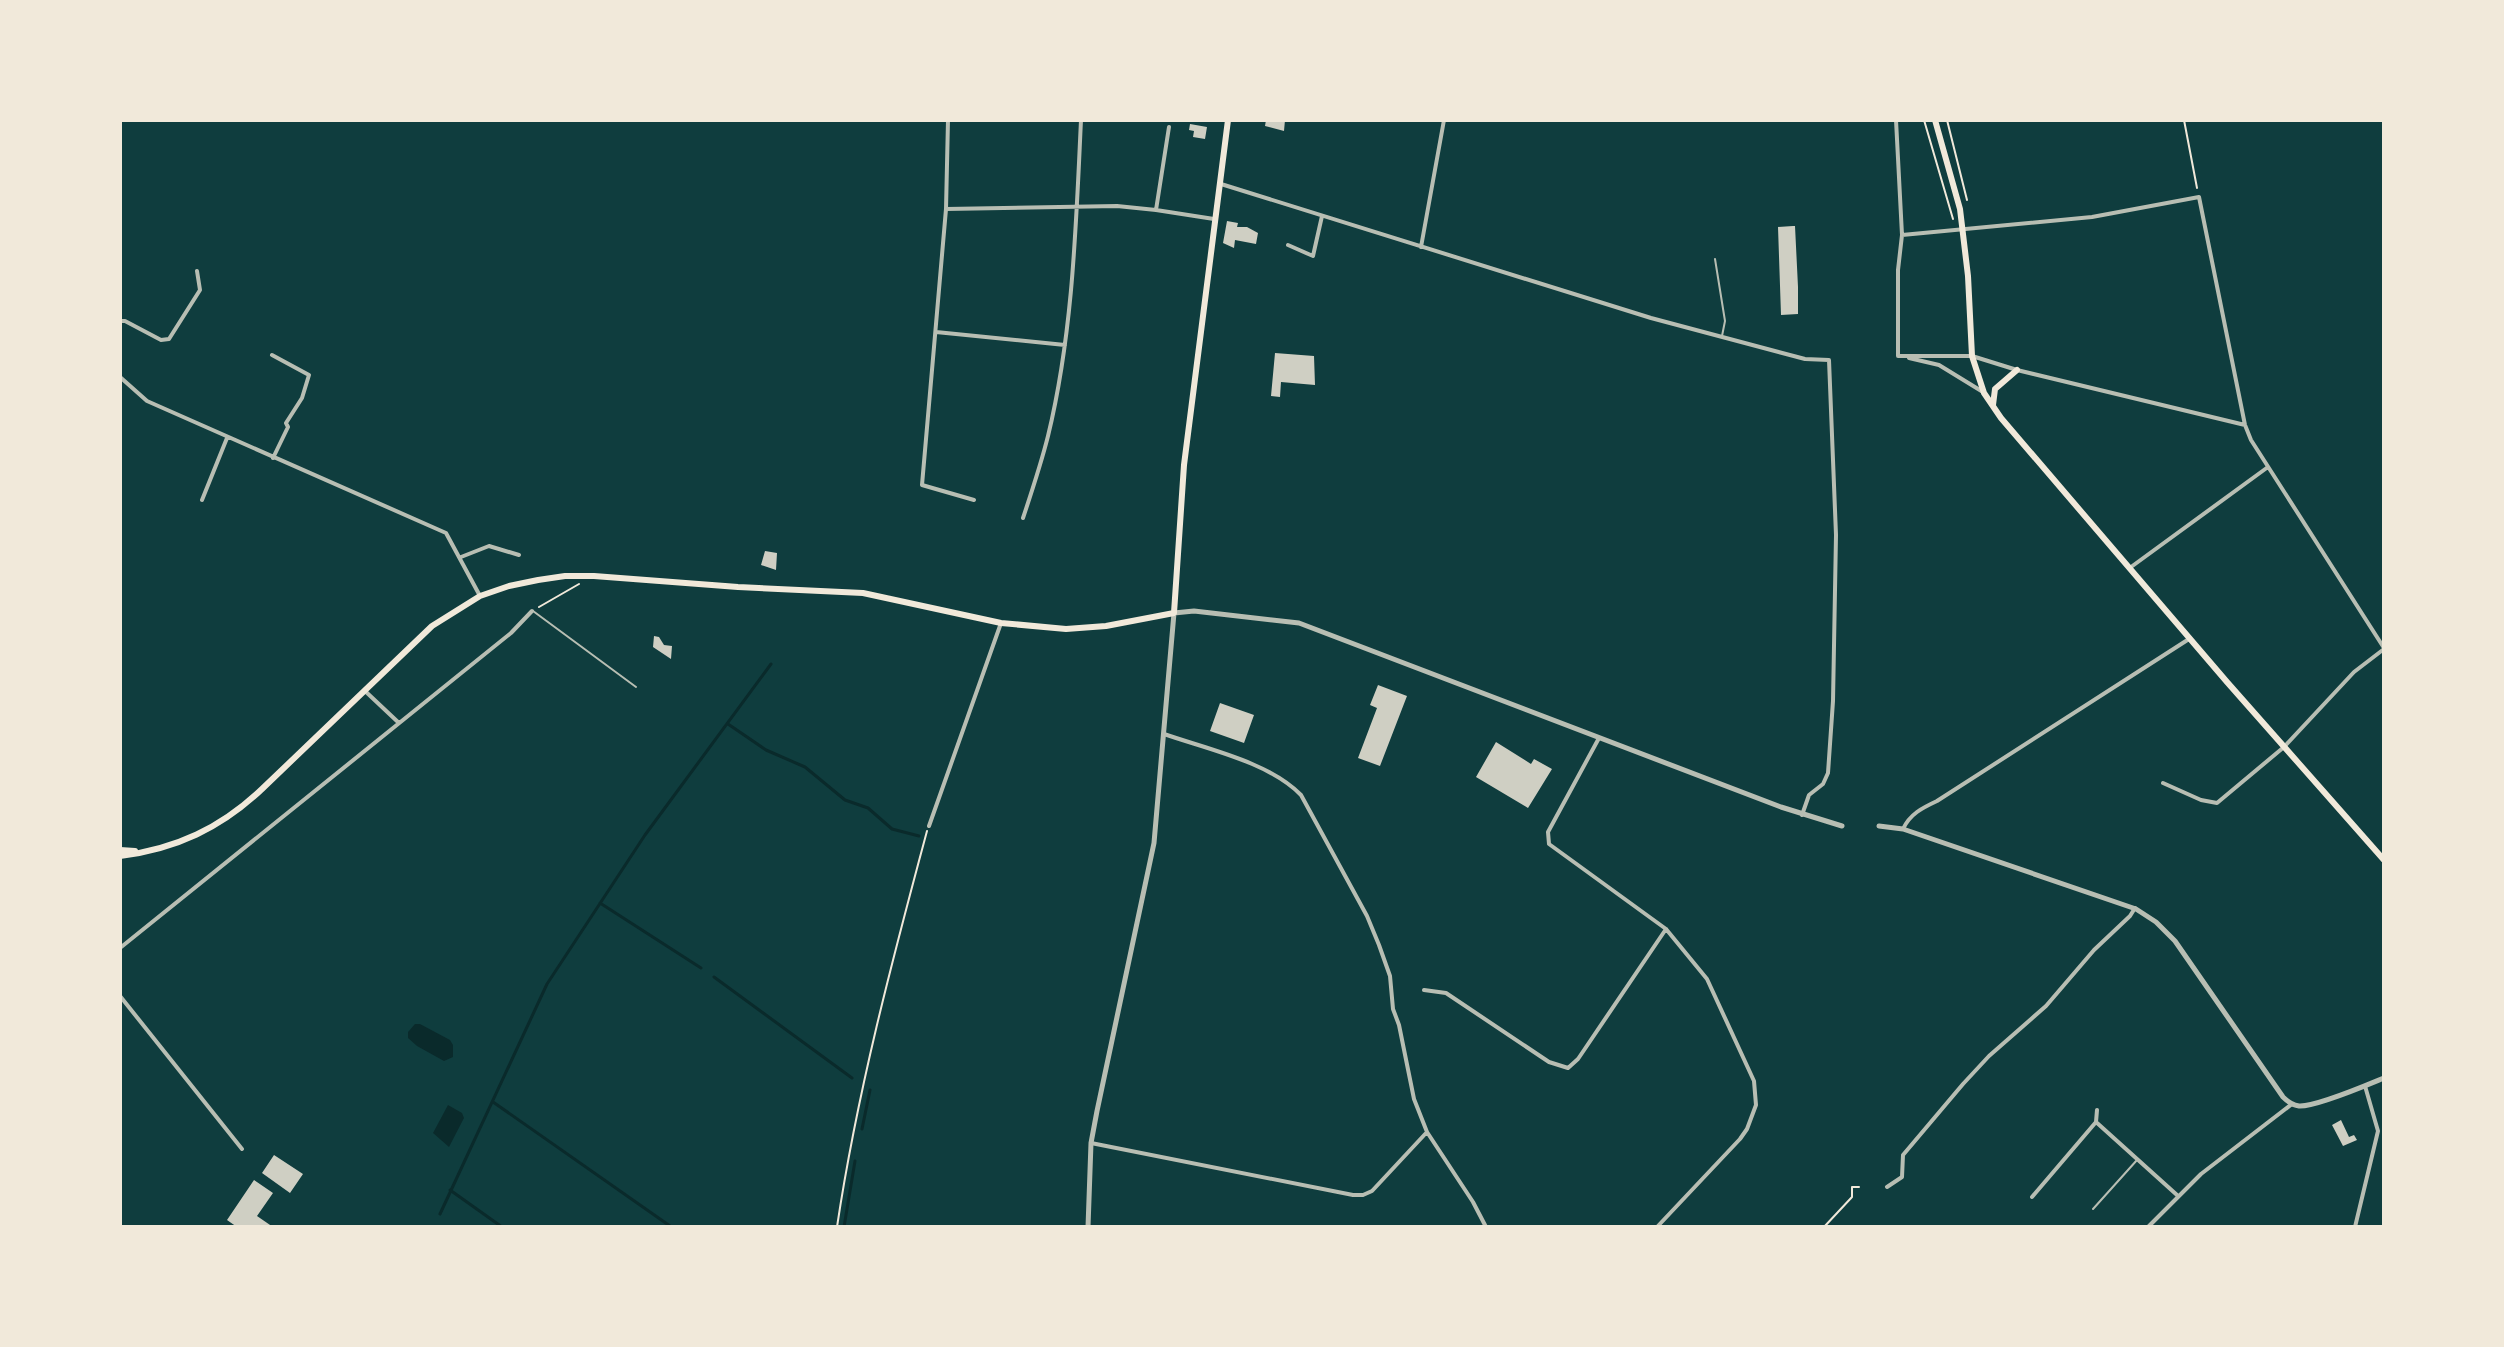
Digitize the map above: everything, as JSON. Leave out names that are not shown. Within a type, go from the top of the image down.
[{"type":"main road","points":[[120,853],[168,847],[191,839],[233,814],[432,626],[480,596],[509,586],[565,576],[594,576],[863,593],[1001,623],[1066,629],[1106,626],[1174,613],[1184,465],[1228,120]]},
{"type":"main road","points":[[1935,120],[1960,209],[1968,276],[1972,356],[1984,393],[2284,747],[2384,860]]},
{"type":"main road","points":[[1993,405],[1995,389],[2017,370]]},
{"type":"street","points":[[948,120],[946,209],[922,485],[974,500]]},
{"type":"street","points":[[1023,518],[1049,435],[1065,345],[1081,120]]},
{"type":"street","points":[[1421,247],[1444,120]]},
{"type":"street","points":[[1896,120],[1902,235],[1898,270],[1898,356]]},
{"type":"street","points":[[1156,210],[1169,127]]},
{"type":"street","points":[[1220,183],[1722,338],[1805,359],[1829,360],[1836,535],[1833,701],[1828,773],[1823,784],[1809,795],[1802,815]]},
{"type":"street","points":[[1902,235],[2092,217],[2199,197],[2245,425],[2251,440],[2384,649],[2354,672],[2284,747],[2217,803],[2201,800],[2163,783]]},
{"type":"street","points":[[946,209],[1117,206],[1216,220]]},
{"type":"street","points":[[1288,245],[1313,256],[1322,216]]},
{"type":"street","points":[[120,321],[161,340],[169,339],[200,290],[197,271]]},
{"type":"street","points":[[935,332],[1065,345]]},
{"type":"street","points":[[272,355],[309,375],[302,398],[286,423],[288,427],[273,458]]},
{"type":"street","points":[[1898,356],[1972,356],[2017,370],[2245,425]]},
{"type":"street","points":[[1898,356],[1939,365],[1984,393]]},
{"type":"street","points":[[120,377],[147,401],[446,533],[480,596]]},
{"type":"street","points":[[202,500],[227,438]]},
{"type":"street","points":[[2131,567],[2268,467]]},
{"type":"street","points":[[461,557],[489,546],[519,555]]},
{"type":"street","points":[[120,948],[511,633],[532,611]]},
{"type":"street","points":[[1088,1227],[1091,1143],[1157,826],[1174,613],[1194,611],[1299,623],[1802,815],[1842,826]]},
{"type":"street","points":[[929,826],[1001,623]]},
{"type":"street","points":[[1903,829],[1909,818],[1924,807],[2191,638]]},
{"type":"street","points":[[365,691],[399,723]]},
{"type":"street","points":[[1164,734],[1260,768],[1287,782],[1301,795],[1367,916],[1379,945],[1390,976],[1393,1009],[1414,1099],[1427,1132],[1486,1227]]},
{"type":"street","points":[[1599,738],[1548,832],[1547,840],[1551,847],[1666,929],[1680,943],[1711,985],[1754,1081],[1756,1105],[1747,1129],[1657,1227]]},
{"type":"street","points":[[1879,826],[1903,829],[2135,908],[2156,922],[2175,941],[2283,1097],[2292,1104],[2313,1104],[2384,1078]]},
{"type":"street","points":[[1887,1187],[1902,1177],[1903,1155],[1963,1084],[1989,1056],[2046,1006],[2135,908]]},
{"type":"street","points":[[1424,990],[1446,993],[1549,1062],[1568,1068],[1578,1059],[1666,929]]},
{"type":"street","points":[[120,996],[242,1149]]},
{"type":"street","points":[[2355,1227],[2381,1131],[2365,1085]]},
{"type":"street","points":[[2148,1227],[2201,1174],[2292,1104]]},
{"type":"street","points":[[2032,1197],[2096,1122],[2097,1110]]},
{"type":"street","points":[[2096,1122],[2178,1195]]},
{"type":"street","points":[[1091,1143],[1363,1195],[1372,1191],[1427,1132]]},
{"type":"lane","points":[[1715,259],[1725,321],[1722,338]]},
{"type":"lane","points":[[532,611],[636,687]]},
{"type":"lane","points":[[2093,1209],[2138,1159]]},
{"type":"path","points":[[1924,120],[1951,216],[1963,230]]},
{"type":"path","points":[[2184,120],[2199,197]]},
{"type":"path","points":[[532,611],[594,576]]},
{"type":"path","points":[[837,1227],[853,1132],[929,826]]},
{"type":"path","points":[[1824,1227],[1852,1197],[1852,1187],[1859,1187]]},
{"type":"water","points":[[415,1024],[450,1040],[453,1057],[444,1061],[417,1046],[408,1038],[408,1032]]},
{"type":"water","points":[[448,1105],[462,1113],[464,1118],[449,1147],[433,1133]]},
{"type":"building","points":[[1266,120],[1285,120],[1284,131],[1265,126]]},
{"type":"building","points":[[1190,124],[1207,127],[1205,139],[1193,137]]},
{"type":"building","points":[[1227,221],[1258,233],[1256,244],[1235,240],[1234,248],[1223,243]]},
{"type":"building","points":[[1795,226],[1798,314],[1781,315],[1778,227]]},
{"type":"building","points":[[1275,353],[1314,356],[1315,385],[1281,382],[1280,397],[1271,396]]},
{"type":"building","points":[[765,551],[777,553],[776,570],[761,565]]},
{"type":"building","points":[[654,636],[659,637],[664,645],[672,646],[671,659],[653,647]]},
{"type":"building","points":[[1378,685],[1407,696],[1380,766],[1358,758],[1377,708],[1370,705]]},
{"type":"building","points":[[1220,703],[1254,715],[1244,743],[1210,731]]},
{"type":"building","points":[[1496,742],[1531,764],[1534,759],[1552,769],[1528,808],[1476,777]]},
{"type":"building","points":[[2341,1120],[2349,1137],[2354,1135],[2357,1140],[2343,1146],[2332,1125]]},
{"type":"building","points":[[274,1155],[303,1174],[290,1193],[262,1173]]},
{"type":"building","points":[[254,1180],[273,1193],[257,1216],[273,1227],[237,1227],[227,1220]]},
{"type":"waterway","points":[[440,1214],[547,984],[645,835],[771,664]]},
{"type":"waterway","points":[[728,724],[766,750],[805,767],[845,800],[868,808],[892,829],[919,836]]},
{"type":"waterway","points":[[600,903],[701,968]]},
{"type":"waterway","points":[[714,977],[852,1078]]},
{"type":"waterway","points":[[862,1129],[870,1090]]},
{"type":"waterway","points":[[493,1102],[670,1226]]},
{"type":"waterway","points":[[844,1227],[855,1161]]},
{"type":"waterway","points":[[450,1190],[502,1227]]}]
